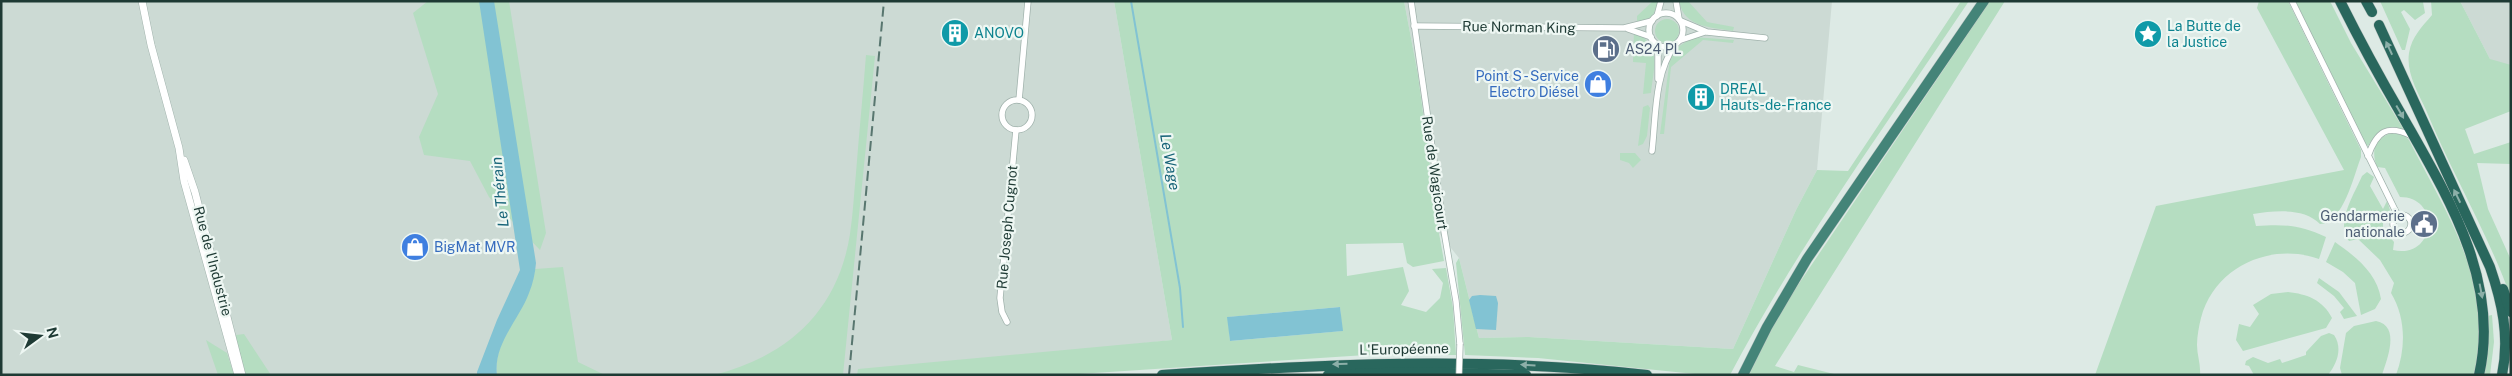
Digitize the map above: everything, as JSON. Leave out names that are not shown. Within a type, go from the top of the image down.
[{"type":"highway","points":[[1741,374],[1775,302],[1804,255],[1977,1]]},
{"type":"highway","points":[[1741,374],[1766,327],[1807,259],[1984,1]]},
{"type":"highway","points":[[2340,1],[2481,263],[2494,301],[2500,338],[2496,375]]},
{"type":"highway","points":[[2366,1],[2372,12]]},
{"type":"highway","points":[[2378,25],[2490,267],[2501,304],[2505,342],[2502,375]]},
{"type":"highway","points":[[2446,196],[2473,261],[2482,295],[2484,339],[2479,375]]},
{"type":"highway","points":[[2473,229],[2496,270],[2511,312]]},
{"type":"highway","name":"L'Européenne","points":[[1162,375],[1306,365],[1426,362],[1537,365],[1647,375]]},
{"type":"highway","name":"L'Européenne","points":[[1328,375],[1411,372],[1526,375]]},
{"type":"street","name":"Rue de l'Industrie","points":[[138,1],[179,148],[187,191],[238,375]]},
{"type":"street","name":"Rue de l'Industrie","points":[[142,1],[151,45]]},
{"type":"street","points":[[1019,100],[1028,1]]},
{"type":"street","name":"Rue de Wagicourt","points":[[1411,1],[1456,301],[1460,344],[1459,375]]},
{"type":"street","points":[[1652,151],[1658,90],[1658,54],[1649,30],[1652,21],[1657,16],[1661,1]]},
{"type":"street","points":[[1676,1],[1684,30],[1681,40]]},
{"type":"street","points":[[2292,1],[2398,216]]},
{"type":"street","points":[[1657,16],[1669,13],[1707,32],[1765,38]]},
{"type":"street","name":"Rue Norman King","points":[[1624,28],[1652,21]]},
{"type":"street","name":"Rue Norman King","points":[[1414,26],[1624,28],[1640,32],[1651,38]]},
{"type":"street","points":[[1655,44],[1666,48],[1675,45],[1681,40],[1707,32]]},
{"type":"street","points":[[1658,90],[1664,66],[1675,45]]},
{"type":"street","points":[[1019,100],[1028,106],[1032,116],[1026,127],[1016,130],[1005,125],[1002,114],[1007,103],[1019,100]]},
{"type":"street","name":"Rue Joseph Cugnot","points":[[1008,322],[1002,312],[1000,298],[1016,130]]},
{"type":"street","points":[[2368,156],[2373,141],[2386,131],[2396,130],[2413,136]]},
{"type":"street","name":"Rue de l'Industrie","points":[[179,148],[195,192],[242,375]]},
{"type":"shaded area","points":[[1,1],[1114,1],[1172,340],[853,375],[1,375]]},
{"type":"shaded area","points":[[1404,1],[1832,1],[1817,170],[1796,210],[1733,349],[1529,337],[1479,338],[1459,258],[1439,233],[1418,75]]},
{"type":"shaded area","points":[[2460,1],[2511,1],[2511,98],[2490,59]]},
{"type":"green space","points":[[428,1],[509,1],[546,233],[540,250],[489,197],[470,161],[424,155],[419,137],[438,94],[413,13]]},
{"type":"green space","points":[[1114,1],[1404,1],[1418,75],[1444,261],[1413,267],[1407,263],[1403,243],[1346,244],[1347,276],[1403,267],[1409,291],[1401,305],[1426,312],[1440,298],[1443,283],[1432,269],[1446,268],[1453,308],[1456,355],[1366,355],[1064,375],[857,375],[858,369],[1172,340]],"holes":[[[1340,307],[1342,331],[1230,341],[1228,317]]]},
{"type":"green space","points":[[1653,1],[1658,1],[1653,16],[1637,24],[1637,16]]},
{"type":"green space","points":[[1679,1],[1688,1],[1707,22],[1734,27],[1733,31],[1708,27],[1692,21],[1686,17]]},
{"type":"green space","points":[[1961,1],[1969,1],[1814,232],[1756,327],[1730,375],[1705,375],[1538,358],[1465,355],[1456,263],[1459,258],[1479,338],[1529,337],[1733,349],[1796,210],[1817,170],[1848,171]]},
{"type":"green space","points":[[1990,1],[2005,1],[1775,366],[1794,372],[1798,365],[1838,375],[1749,375],[1777,316]]},
{"type":"green space","points":[[2259,1],[2288,1],[2361,150],[2361,157],[2347,197],[2335,216],[2328,222],[2320,224],[2306,215],[2297,213],[2279,211],[2253,214],[2256,226],[2292,226],[2326,237],[2319,259],[2301,255],[2282,254],[2264,256],[2232,272],[2219,284],[2208,300],[2201,318],[2197,345],[2200,375],[2095,375],[2156,206],[2344,170],[2257,8]]},
{"type":"green space","points":[[2295,1],[2330,1],[2351,43],[2404,130],[2393,127],[2388,128],[2375,136],[2368,146],[2365,144]]},
{"type":"green space","points":[[2380,1],[2423,2],[2425,13],[2415,20],[2404,10],[2401,12],[2410,29],[2405,50],[2402,50]]},
{"type":"green space","points":[[2431,1],[2460,1],[2490,59],[2511,65],[2511,111],[2465,129],[2474,154],[2511,142],[2511,164],[2477,163],[2488,209],[2511,260],[2511,298],[2492,250],[2416,89],[2409,68],[2410,47],[2418,32],[2432,15]]},
{"type":"green space","points":[[1667,19],[1675,23],[1679,31],[1675,39],[1667,43],[1659,39],[1655,31],[1659,23]]},
{"type":"green space","points":[[1634,31],[1643,37],[1652,50],[1654,65],[1651,93],[1643,94],[1646,63],[1633,62]]},
{"type":"green space","points":[[1693,37],[1734,40],[1733,43],[1703,40],[1671,67],[1664,134],[1660,134],[1670,58],[1678,47]]},
{"type":"green space","points":[[866,55],[875,56],[843,375],[714,375],[741,367],[765,356],[786,342],[805,326],[821,307],[834,286],[844,261],[850,234]]},
{"type":"green space","points":[[1648,105],[1650,108],[1647,136],[1643,144],[1638,146],[1643,107]]},
{"type":"green space","points":[[2391,133],[2404,135],[2409,140],[2439,197],[2464,252],[2473,280],[2478,310],[2479,341],[2474,375],[2396,375],[2402,354],[2403,333],[2400,313],[2391,293],[2394,283],[2380,260],[2358,239],[2349,241],[2345,234],[2344,226],[2347,209],[2362,176],[2367,172],[2374,177],[2370,186],[2383,209],[2387,201],[2392,216],[2388,214],[2383,221],[2383,229],[2394,242],[2393,250],[2407,251],[2418,246],[2425,238],[2428,227],[2427,216],[2423,207],[2413,200],[2400,197],[2385,168],[2377,167],[2375,161],[2375,146],[2381,139]]},
{"type":"green space","points":[[1620,153],[1635,153],[1641,160],[1633,168],[1629,163],[1620,160]]},
{"type":"green space","points":[[2335,242],[2358,260],[2375,281],[2381,299],[2375,309],[2361,315],[2355,283],[2343,272],[2326,262]]},
{"type":"green space","points":[[563,267],[578,362],[605,375],[497,375],[500,347],[527,296],[535,269]]},
{"type":"green space","points":[[2319,278],[2339,292],[2357,316],[2344,319],[2340,312],[2344,308],[2334,296],[2317,283]]},
{"type":"green space","points":[[2288,292],[2302,294],[2319,302],[2332,318],[2326,328],[2243,351],[2236,340],[2239,324],[2250,327],[2259,314],[2253,305],[2271,294]]},
{"type":"green space","points":[[2492,315],[2494,342],[2490,375],[2482,375],[2487,316]]},
{"type":"green space","points":[[2376,321],[2384,324],[2390,336],[2389,352],[2382,375],[2342,375],[2340,368],[2346,333],[2354,326]]},
{"type":"green space","points":[[2329,333],[2334,335],[2337,340],[2338,356],[2328,375],[2254,375],[2249,366],[2245,365],[2246,361],[2253,357],[2268,363],[2280,359],[2282,363],[2306,355],[2306,352],[2321,336]]},
{"type":"green space","points":[[244,334],[271,375],[246,375],[236,340],[236,335]]},
{"type":"green space","points":[[206,340],[227,353],[234,375],[218,375]]},
{"type":"water","points":[[479,1],[494,1],[536,263],[534,278],[525,303],[508,332],[499,353],[497,375],[477,375],[477,372],[497,320],[520,270]]},
{"type":"water","points":[[1472,296],[1496,296],[1498,303],[1496,330],[1476,329],[1469,300]]},
{"type":"water","points":[[1340,307],[1343,331],[1230,341],[1227,317]]},
{"type":"waterway","name":"Le Wage","points":[[1131,1],[1180,288],[1183,327]]},
{"type":"railway","points":[[849,375],[884,1]]},
{"type":"place","name":"ANOVO","points":[[955,33]]},
{"type":"place","name":"La Butte de la Justice","points":[[2148,34]]},
{"type":"place","name":"AS24 PL","points":[[1606,49]]},
{"type":"place","name":"Point S - Service Electro Diésel","points":[[1598,84]]},
{"type":"place","name":"DREAL Hauts-de-France","points":[[1701,97]]},
{"type":"place","name":"Gendarmerie nationale","points":[[2424,224]]},
{"type":"place","name":"BigMat MVR","points":[[415,247]]},
{"type":"water label","name":"Le Thérain","points":[[500,192]]}]
